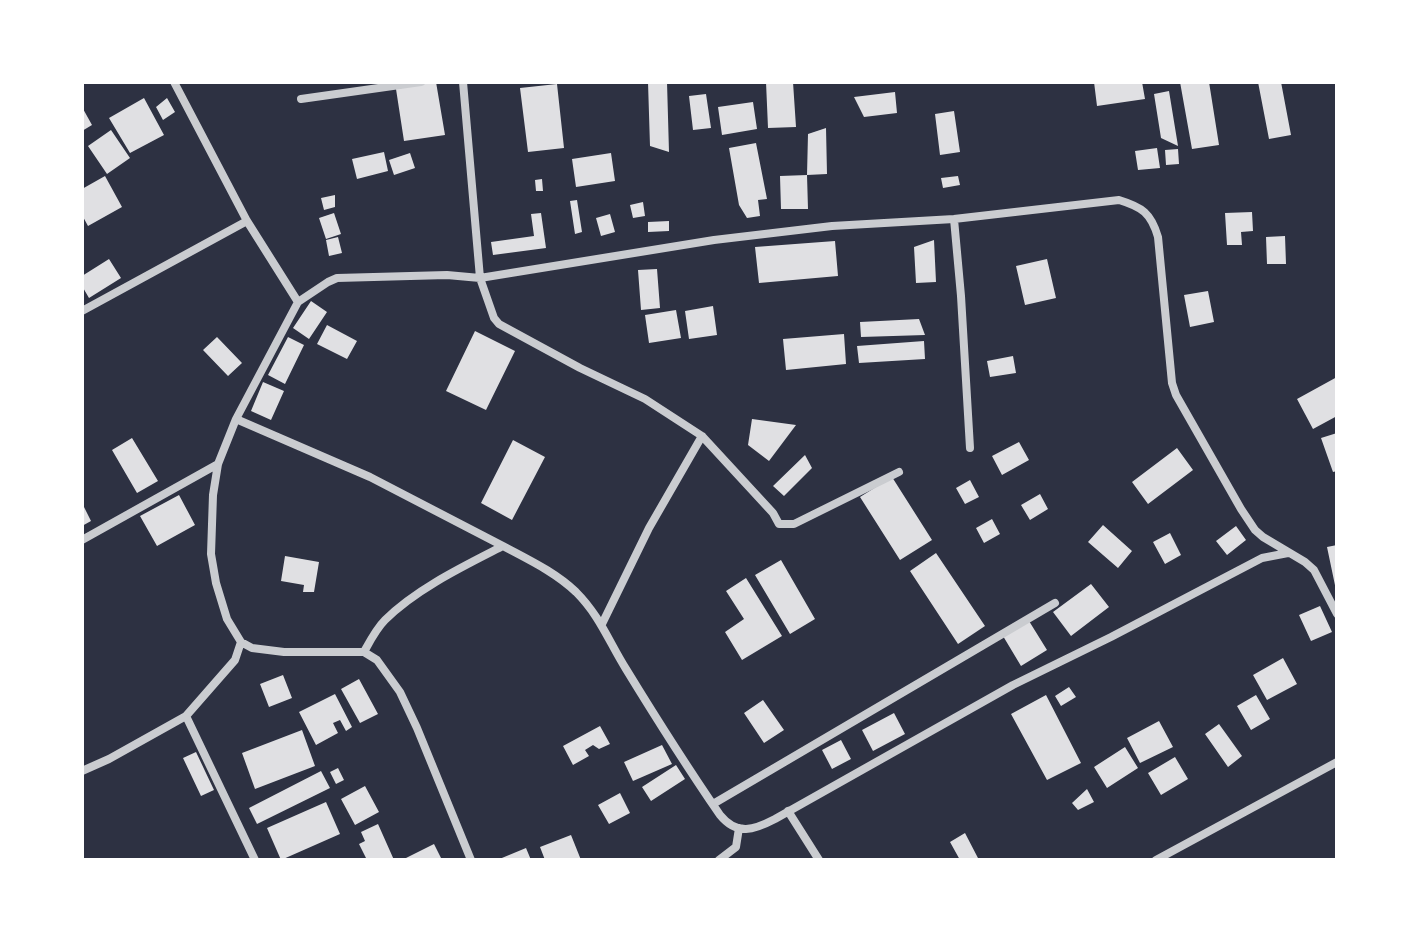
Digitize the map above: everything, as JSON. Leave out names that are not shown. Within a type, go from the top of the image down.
[{"type":"street","points":[[174,82],[247,221],[298,302]]},
{"type":"street","points":[[301,99],[421,82]]},
{"type":"street","points":[[463,82],[480,278],[499,324],[645,399],[702,436],[773,513],[779,524],[794,524],[899,472]]},
{"type":"street","points":[[471,860],[417,728],[400,692],[377,660],[364,652],[284,652],[252,648],[241,642],[227,619],[216,583],[211,554],[213,495],[218,464],[236,419],[298,302],[337,278],[447,275],[480,278],[714,240],[832,226],[954,219],[1119,200],[1135,205],[1154,223],[1158,237],[1172,383],[1176,395],[1255,530],[1314,570],[1337,614]]},
{"type":"street","points":[[954,219],[970,448]]},
{"type":"street","points":[[82,311],[247,221]]},
{"type":"street","points":[[236,419],[370,477],[563,580],[602,624],[619,658],[669,739],[727,824],[739,828],[762,825],[1013,685],[1262,558],[1288,553]]},
{"type":"street","points":[[602,624],[649,528],[702,436]]},
{"type":"street","points":[[82,540],[218,464]]},
{"type":"street","points":[[1262,558],[1263,537]]},
{"type":"street","points":[[364,652],[382,622],[412,596],[503,546]]},
{"type":"street","points":[[713,804],[1055,603]]},
{"type":"street","points":[[82,771],[186,716],[235,660],[241,642]]},
{"type":"street","points":[[186,716],[255,860]]},
{"type":"street","points":[[1156,860],[1337,762]]},
{"type":"street","points":[[788,811],[819,860]]},
{"type":"street","points":[[719,860],[736,847],[739,828]]},
{"type":"building","points":[[436,82],[445,135],[404,141],[396,89]]},
{"type":"building","points":[[648,82],[667,82],[669,152],[650,146]]},
{"type":"building","points":[[766,82],[793,82],[796,127],[768,128]]},
{"type":"building","points":[[1094,82],[1142,82],[1145,99],[1097,106]]},
{"type":"building","points":[[1180,82],[1209,82],[1219,145],[1192,149]]},
{"type":"building","points":[[1258,82],[1281,82],[1291,135],[1269,139]]},
{"type":"building","points":[[557,84],[564,148],[528,152],[520,88]]},
{"type":"building","points":[[1169,91],[1178,146],[1161,138],[1154,94]]},
{"type":"building","points":[[895,92],[897,113],[864,117],[854,97]]},
{"type":"building","points":[[706,94],[711,128],[693,130],[689,96]]},
{"type":"building","points":[[144,98],[164,135],[130,153],[109,118]]},
{"type":"building","points":[[167,98],[175,112],[163,120],[156,107]]},
{"type":"building","points":[[753,102],[757,129],[722,135],[718,107]]},
{"type":"building","points":[[82,107],[92,125],[82,131]]},
{"type":"building","points":[[954,111],[960,152],[940,155],[935,114]]},
{"type":"building","points":[[826,128],[827,174],[807,175],[808,134]]},
{"type":"building","points":[[111,130],[130,158],[107,174],[88,146]]},
{"type":"building","points":[[756,143],[767,199],[758,200],[760,216],[747,218],[739,205],[729,148]]},
{"type":"building","points":[[1157,148],[1160,168],[1138,170],[1135,151]]},
{"type":"building","points":[[1178,149],[1179,164],[1166,165],[1165,150]]},
{"type":"building","points":[[384,152],[388,171],[357,179],[352,159]]},
{"type":"building","points":[[410,153],[415,168],[394,175],[389,160]]},
{"type":"building","points":[[611,153],[615,181],[576,187],[572,159]]},
{"type":"building","points":[[807,175],[808,209],[781,209],[780,176]]},
{"type":"building","points":[[105,176],[122,207],[88,226],[82,215],[82,189]]},
{"type":"building","points":[[958,176],[960,185],[943,188],[941,178]]},
{"type":"building","points":[[542,179],[543,191],[536,191],[535,180]]},
{"type":"building","points":[[335,195],[335,207],[324,210],[321,198]]},
{"type":"building","points":[[577,200],[582,232],[575,234],[570,201]]},
{"type":"building","points":[[643,202],[645,216],[633,218],[630,205]]},
{"type":"building","points":[[1252,212],[1253,231],[1241,232],[1242,245],[1227,245],[1225,213]]},
{"type":"building","points":[[334,213],[341,234],[326,239],[319,218]]},
{"type":"building","points":[[541,213],[546,248],[493,255],[491,242],[534,236],[531,214]]},
{"type":"building","points":[[610,214],[615,232],[601,236],[596,218]]},
{"type":"building","points":[[669,221],[669,231],[648,232],[648,222]]},
{"type":"building","points":[[1285,236],[1286,264],[1267,264],[1266,237]]},
{"type":"building","points":[[338,237],[342,253],[329,256],[326,240]]},
{"type":"building","points":[[934,240],[936,282],[916,283],[914,247]]},
{"type":"building","points":[[835,241],[838,276],[759,283],[755,247]]},
{"type":"building","points":[[109,259],[121,278],[89,298],[82,286],[82,276]]},
{"type":"building","points":[[1047,259],[1056,298],[1025,305],[1016,266]]},
{"type":"building","points":[[657,269],[660,308],[641,310],[638,270]]},
{"type":"building","points":[[1208,291],[1214,322],[1190,327],[1184,295]]},
{"type":"building","points":[[311,301],[327,312],[309,339],[293,328]]},
{"type":"building","points":[[713,306],[717,335],[689,339],[685,311]]},
{"type":"building","points":[[676,310],[681,338],[649,343],[645,315]]},
{"type":"building","points":[[919,319],[925,335],[861,337],[860,322]]},
{"type":"building","points":[[327,325],[357,341],[347,359],[317,344]]},
{"type":"building","points":[[475,331],[515,351],[486,410],[446,391]]},
{"type":"building","points":[[844,334],[846,364],[786,370],[783,339]]},
{"type":"building","points":[[217,337],[242,363],[228,376],[203,350]]},
{"type":"building","points":[[288,337],[304,345],[285,384],[268,375]]},
{"type":"building","points":[[924,341],[925,359],[859,363],[857,346]]},
{"type":"building","points":[[1013,356],[1016,373],[990,377],[987,361]]},
{"type":"building","points":[[1337,377],[1337,416],[1313,429],[1297,399]]},
{"type":"building","points":[[263,382],[284,391],[271,420],[251,411]]},
{"type":"building","points":[[752,419],[796,425],[769,461],[748,445]]},
{"type":"building","points":[[1337,433],[1337,471],[1333,472],[1321,438]]},
{"type":"building","points":[[132,438],[158,481],[137,493],[112,450]]},
{"type":"building","points":[[513,440],[545,457],[512,520],[481,503]]},
{"type":"building","points":[[1019,442],[1029,460],[1002,475],[992,456]]},
{"type":"building","points":[[1177,448],[1193,470],[1148,504],[1132,482]]},
{"type":"building","points":[[805,455],[812,468],[784,496],[773,486]]},
{"type":"building","points":[[892,477],[932,540],[900,560],[860,497]]},
{"type":"building","points":[[970,480],[979,497],[965,504],[956,488]]},
{"type":"building","points":[[1040,494],[1048,509],[1030,520],[1021,505]]},
{"type":"building","points":[[179,495],[195,525],[157,546],[140,516]]},
{"type":"building","points":[[82,503],[91,521],[82,526]]},
{"type":"building","points":[[992,519],[1000,534],[984,543],[976,528]]},
{"type":"building","points":[[1103,525],[1132,551],[1118,568],[1088,542]]},
{"type":"building","points":[[1236,526],[1246,540],[1227,555],[1216,541]]},
{"type":"building","points":[[1170,533],[1181,555],[1165,564],[1153,542]]},
{"type":"building","points":[[1337,545],[1337,590],[1336,590],[1327,547]]},
{"type":"building","points":[[936,553],[985,626],[958,644],[910,571]]},
{"type":"building","points":[[285,556],[319,562],[314,592],[303,592],[304,585],[281,581]]},
{"type":"building","points":[[781,560],[815,619],[790,634],[755,575]]},
{"type":"building","points":[[746,578],[782,636],[742,660],[725,632],[744,619],[726,591]]},
{"type":"building","points":[[1091,584],[1109,607],[1071,636],[1053,612]]},
{"type":"building","points":[[1320,606],[1332,632],[1311,641],[1299,615]]},
{"type":"building","points":[[1029,621],[1047,650],[1021,666],[1003,636]]},
{"type":"building","points":[[1283,658],[1297,684],[1267,700],[1253,675]]},
{"type":"building","points":[[283,675],[292,698],[269,707],[260,684]]},
{"type":"building","points":[[359,679],[378,714],[360,723],[341,689]]},
{"type":"building","points":[[1069,687],[1076,697],[1061,706],[1055,696]]},
{"type":"building","points":[[335,694],[352,727],[346,731],[340,720],[333,723],[338,733],[316,745],[299,712]]},
{"type":"building","points":[[1046,695],[1081,763],[1047,780],[1011,714]]},
{"type":"building","points":[[1256,695],[1270,719],[1251,730],[1237,706]]},
{"type":"building","points":[[763,700],[784,730],[764,743],[744,713]]},
{"type":"building","points":[[894,713],[905,734],[873,751],[862,730]]},
{"type":"building","points":[[1159,721],[1173,747],[1140,763],[1127,738]]},
{"type":"building","points":[[1219,724],[1242,756],[1228,767],[1205,734]]},
{"type":"building","points":[[600,726],[610,744],[599,749],[593,745],[585,750],[589,756],[573,765],[563,746]]},
{"type":"building","points":[[302,730],[315,766],[255,789],[242,753]]},
{"type":"building","points":[[841,740],[851,759],[832,769],[822,750]]},
{"type":"building","points":[[662,745],[672,764],[633,781],[624,762]]},
{"type":"building","points":[[1125,747],[1138,768],[1107,788],[1094,767]]},
{"type":"building","points":[[196,752],[214,790],[201,796],[183,758]]},
{"type":"building","points":[[1175,757],[1188,779],[1161,795],[1148,773]]},
{"type":"building","points":[[676,765],[685,779],[651,801],[642,787]]},
{"type":"building","points":[[338,768],[344,780],[336,784],[330,772]]},
{"type":"building","points":[[321,771],[330,788],[257,824],[249,808]]},
{"type":"building","points":[[365,786],[379,812],[355,825],[341,799]]},
{"type":"building","points":[[1087,789],[1094,802],[1078,810],[1072,803]]},
{"type":"building","points":[[620,793],[630,813],[609,824],[598,805]]},
{"type":"building","points":[[326,802],[340,834],[281,860],[267,828]]},
{"type":"building","points":[[378,824],[394,860],[367,860],[359,844],[365,841],[361,832]]},
{"type":"building","points":[[965,833],[979,860],[960,860],[950,842]]},
{"type":"building","points":[[571,835],[581,860],[545,860],[540,847]]},
{"type":"building","points":[[434,844],[442,860],[402,860]]},
{"type":"building","points":[[526,848],[531,860],[497,860]]}]
